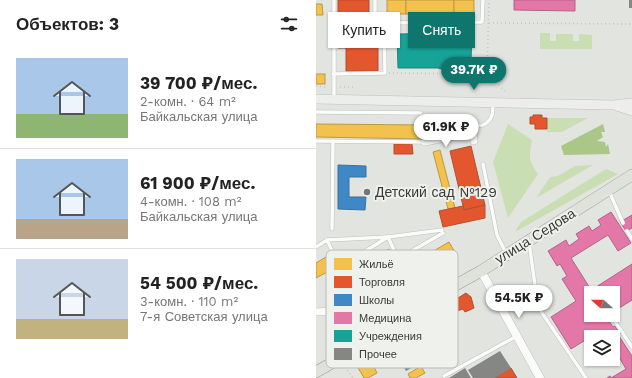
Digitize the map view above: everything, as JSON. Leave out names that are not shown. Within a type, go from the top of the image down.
[{"type":"main road","points":[[316,99],[613,105],[632,103]]},
{"type":"main road","points":[[613,105],[632,111]]},
{"type":"main road","name":"улица Седова","points":[[458,283],[632,175]]},
{"type":"main road","name":"улица Седова","points":[[316,372],[326,366]]},
{"type":"street","points":[[425,142],[473,132],[474,141]]},
{"type":"street","points":[[480,270],[540,378]]},
{"type":"street","points":[[316,312],[326,311]]},
{"type":"lane","points":[[334,0],[334,99]]},
{"type":"lane","points":[[375,0],[375,12]]},
{"type":"lane","points":[[400,23],[482,22],[483,0]]},
{"type":"lane","points":[[333,74],[385,73],[384,48]]},
{"type":"lane","points":[[316,140],[425,142],[440,128],[483,125],[487,123],[493,114],[493,102]]},
{"type":"lane","points":[[316,112],[421,113]]},
{"type":"lane","points":[[332,229],[333,141]]},
{"type":"lane","points":[[483,164],[497,235],[506,254]]},
{"type":"lane","points":[[609,190],[623,223]]},
{"type":"lane","points":[[627,231],[632,239]]},
{"type":"lane","points":[[316,247],[327,240],[388,237],[443,232],[413,250]]},
{"type":"lane","points":[[388,237],[394,250]]},
{"type":"lane","points":[[367,250],[388,237]]},
{"type":"lane","points":[[327,240],[332,250]]},
{"type":"lane","points":[[529,240],[538,307],[586,378]]},
{"type":"lane","points":[[616,323],[632,347]]},
{"type":"lane","points":[[444,376],[517,336]]},
{"type":"path","points":[[487,74],[489,0]]},
{"type":"path","points":[[489,23],[632,24]]},
{"type":"path","points":[[385,73],[487,74],[505,91]]},
{"type":"path","points":[[346,368],[353,378]]},
{"type":"shaded area","points":[[540,33],[550,33],[550,41],[556,41],[556,34],[573,34],[573,41],[579,41],[579,34],[592,35],[592,49],[540,49]]},
{"type":"shaded area","points":[[547,118],[588,118],[562,132],[547,132]]},
{"type":"shaded area","points":[[508,124],[532,140],[530,158],[532,165],[538,174],[508,218],[493,162]]},
{"type":"shaded area","points":[[603,124],[605,132],[601,132],[603,137],[597,141],[605,142],[606,147],[608,144],[610,154],[564,155],[561,146]]},
{"type":"shaded area","points":[[593,165],[536,198],[550,177],[558,176],[575,166]]},
{"type":"shaded area","points":[[606,169],[618,174],[515,232],[521,222]]},
{"type":"building: Жильё","points":[[387,0],[406,0],[406,14],[400,14],[400,12],[387,12]]},
{"type":"building: Жильё","points":[[406,0],[454,0],[454,12],[408,12],[408,14],[406,14]]},
{"type":"building: Жильё","points":[[454,0],[474,0],[474,12],[454,12]]},
{"type":"building: Жильё","points":[[316,4],[322,4],[323,15],[316,15]]},
{"type":"building: Жильё","points":[[316,74],[325,74],[325,84],[316,84]]},
{"type":"building: Жильё","points":[[316,124],[424,125],[424,139],[316,137]]},
{"type":"building: Жильё","points":[[440,150],[455,208],[448,209],[433,152]]},
{"type":"building: Жильё","points":[[449,242],[454,250],[435,250]]},
{"type":"building: Жильё","points":[[326,257],[326,273],[316,278],[316,263]]},
{"type":"building: Жильё","points":[[358,368],[374,368],[377,373],[368,378],[364,378]]},
{"type":"building: Жильё","points":[[418,368],[422,368],[425,373],[416,378],[410,378],[408,374]]},
{"type":"building: Торговля","points":[[338,0],[369,0],[369,12],[338,12]]},
{"type":"building: Торговля","points":[[346,48],[378,48],[378,71],[346,71]]},
{"type":"building: Торговля","points":[[533,115],[542,115],[542,118],[547,118],[547,129],[535,129],[535,124],[530,124],[530,117],[533,117]]},
{"type":"building: Торговля","points":[[394,144],[412,144],[413,154],[394,154]]},
{"type":"building: Торговля","points":[[471,146],[485,205],[464,210],[450,151]]},
{"type":"building: Торговля","points":[[485,205],[485,218],[443,227],[439,211],[463,206],[464,210]]},
{"type":"building: Торговля","points":[[466,293],[471,297],[474,308],[465,312],[463,309],[458,311],[458,298]]},
{"type":"building: Торговля","points":[[511,368],[517,378],[495,378]]},
{"type":"building: Школы","points":[[338,165],[366,166],[366,177],[349,177],[349,197],[366,197],[365,210],[338,209]]},
{"type":"building: Медицина","points":[[514,0],[575,0],[575,11],[514,10]]},
{"type":"building: Медицина","points":[[611,212],[631,243],[618,251],[608,235],[571,258],[589,286],[584,286],[584,322],[610,322],[618,330],[584,330],[584,341],[571,349],[551,317],[576,301],[562,279],[567,276],[560,264],[557,266],[548,251],[566,240],[569,246],[579,239],[576,234],[589,226],[592,231],[601,225],[598,220]]},
{"type":"building: Медицина","points":[[632,215],[632,228],[626,231],[620,222]]},
{"type":"building: Медицина","points":[[632,264],[632,300],[620,308],[620,286],[598,286]]},
{"type":"building: Медицина","points":[[620,338],[632,356],[632,378],[611,378],[626,369],[620,359]]},
{"type":"building: Учреждения","points":[[400,34],[408,34],[408,48],[471,48],[471,60],[466,67],[459,71],[453,72],[438,68],[398,68],[397,48],[400,48]]},
{"type":"building: Прочее","points":[[629,0],[632,0],[632,8],[629,8]]},
{"type":"building: Прочее","points":[[500,351],[511,368],[495,378],[473,378],[468,370]]},
{"type":"building: Прочее","points":[[404,368],[412,368],[406,371]]},
{"type":"building: Прочее","points":[[465,368],[471,378],[449,378]]},
{"type":"place","name":"Детский сад №129","points":[[367,192]]}]
